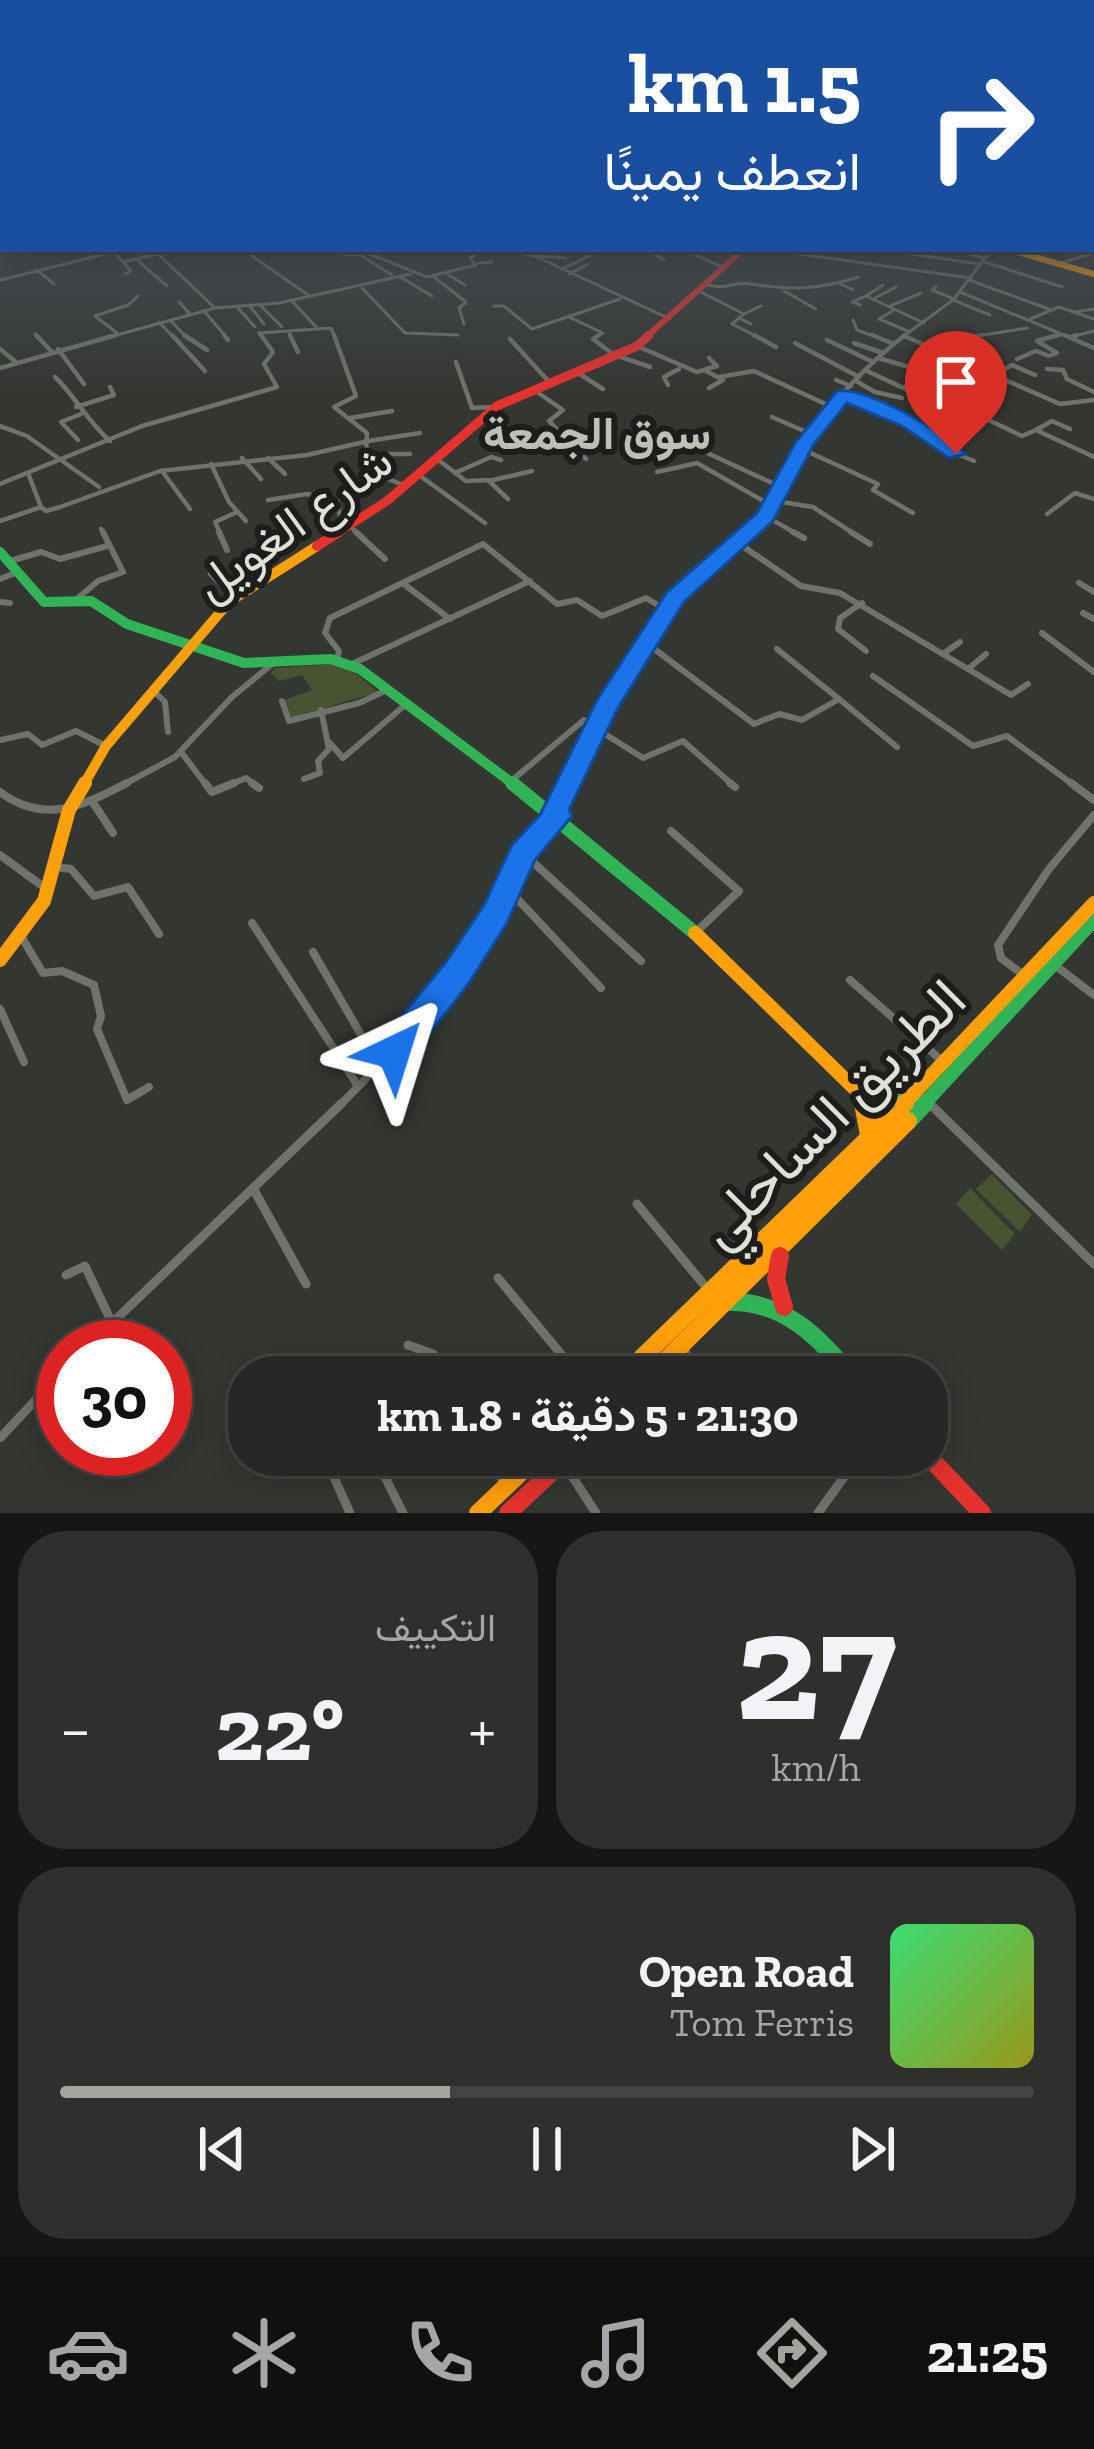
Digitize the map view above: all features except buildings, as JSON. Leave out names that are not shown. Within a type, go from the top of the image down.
[{"type":"main road","name":"شارع الغويل","points":[[0,960],[21,936],[48,890],[69,810],[106,746],[234,598],[347,529],[406,486],[497,406],[638,346],[738,254]]},
{"type":"main road","points":[[1022,254],[1094,274]]},
{"type":"main road","points":[[7,562],[44,602],[91,601],[127,624],[244,663],[337,659],[352,664],[555,814],[741,973],[856,1090],[881,1103],[908,1097]]},
{"type":"main road","name":"الطريق الساحلي","points":[[644,1356],[868,1141],[1094,902]]},
{"type":"main road","name":"الطريق الساحلي","points":[[671,1356],[928,1101],[1094,920]]},
{"type":"main road","points":[[856,1090],[869,1119],[868,1141]]},
{"type":"main road","points":[[786,1310],[776,1279],[778,1259],[788,1242]]},
{"type":"main road","points":[[723,1304],[755,1299],[786,1310],[832,1356]]},
{"type":"main road","points":[[478,1513],[518,1476]]},
{"type":"main road","points":[[508,1513],[547,1476]]},
{"type":"main road","points":[[947,1476],[982,1513]]},
{"type":"street","points":[[0,280],[102,254]]},
{"type":"street","points":[[115,254],[131,271],[125,274]]},
{"type":"street","points":[[124,262],[158,254],[221,312],[411,274]]},
{"type":"street","points":[[249,254],[308,295]]},
{"type":"street","points":[[343,254],[355,254]]},
{"type":"street","points":[[358,254],[392,275]]},
{"type":"street","points":[[368,254],[411,274],[434,278],[492,262]]},
{"type":"street","points":[[477,254],[470,258],[478,263]]},
{"type":"street","points":[[528,254],[670,319]]},
{"type":"street","points":[[535,256],[541,254]]},
{"type":"street","points":[[546,254],[566,258]]},
{"type":"street","points":[[653,254],[664,260]]},
{"type":"street","points":[[692,254],[722,267]]},
{"type":"street","points":[[788,254],[970,279],[1049,309],[1094,319]]},
{"type":"street","points":[[876,265],[881,254]]},
{"type":"street","points":[[915,254],[982,261]]},
{"type":"street","points":[[965,254],[1062,287]]},
{"type":"street","points":[[115,1320],[379,1066],[445,991],[508,889],[523,853],[555,814],[614,692],[684,586],[765,516],[811,434],[843,395],[894,344],[953,299],[988,254]]},
{"type":"street","points":[[1057,264],[1088,254]]},
{"type":"street","points":[[562,269],[591,255]]},
{"type":"street","points":[[136,259],[167,286]]},
{"type":"street","points":[[569,274],[587,265]]},
{"type":"street","points":[[1019,266],[1024,273]]},
{"type":"street","points":[[37,270],[54,284]]},
{"type":"street","points":[[447,274],[465,285]]},
{"type":"street","points":[[400,277],[432,296]]},
{"type":"street","points":[[700,287],[723,290],[746,282],[811,292],[858,277]]},
{"type":"street","points":[[434,278],[466,302],[459,308],[464,324]]},
{"type":"street","points":[[839,283],[853,290]]},
{"type":"street","points":[[869,297],[883,285]]},
{"type":"street","points":[[360,287],[406,333],[458,335]]},
{"type":"street","points":[[700,287],[752,324]]},
{"type":"street","points":[[860,305],[852,302],[896,287]]},
{"type":"street","points":[[936,287],[932,290],[990,315]]},
{"type":"street","points":[[781,289],[816,309]]},
{"type":"street","points":[[960,292],[1094,348]]},
{"type":"street","points":[[921,293],[879,319],[925,345],[1060,404],[1093,399]]},
{"type":"street","points":[[95,316],[125,307],[138,296]]},
{"type":"street","points":[[869,297],[924,323]]},
{"type":"street","points":[[494,306],[504,306],[530,329],[622,298]]},
{"type":"street","points":[[290,299],[317,328]]},
{"type":"street","points":[[179,302],[190,314]]},
{"type":"street","points":[[249,305],[264,324]]},
{"type":"street","points":[[261,306],[282,327]]},
{"type":"street","points":[[761,306],[732,324],[776,347]]},
{"type":"street","points":[[0,364],[215,308]]},
{"type":"street","points":[[238,308],[255,327]]},
{"type":"street","points":[[86,309],[117,333]]},
{"type":"street","points":[[1029,320],[1049,309]]},
{"type":"street","points":[[1072,312],[1094,309]]},
{"type":"street","points":[[204,310],[228,340]]},
{"type":"street","points":[[569,317],[603,333],[593,339],[618,357],[650,367]]},
{"type":"street","points":[[169,320],[188,341],[200,341],[207,350]]},
{"type":"street","points":[[853,320],[856,329],[894,344]]},
{"type":"street","points":[[159,322],[205,371]]},
{"type":"street","points":[[0,484],[211,403],[277,386],[264,364],[273,352],[259,334],[317,328],[331,328],[345,363],[356,398],[334,407],[364,429],[364,453],[410,454]]},
{"type":"street","points":[[925,345],[1027,328]]},
{"type":"street","points":[[1071,338],[1094,331]]},
{"type":"street","points":[[35,334],[50,351]]},
{"type":"street","points":[[289,334],[298,352]]},
{"type":"street","points":[[1017,358],[1036,351],[1048,356],[1058,353],[1037,341],[1064,334]]},
{"type":"street","points":[[511,339],[550,384]]},
{"type":"street","points":[[827,340],[926,372]]},
{"type":"street","points":[[940,341],[972,355],[988,353]]},
{"type":"street","points":[[795,343],[875,392],[902,398]]},
{"type":"street","points":[[854,344],[878,358]]},
{"type":"street","points":[[638,346],[682,368],[706,371],[723,380],[709,388]]},
{"type":"street","points":[[0,349],[14,360]]},
{"type":"street","points":[[58,349],[84,384]]},
{"type":"street","points":[[706,371],[718,364],[709,358]]},
{"type":"street","points":[[455,362],[472,407],[497,406]]},
{"type":"street","points":[[980,396],[976,385],[1016,365],[1035,375]]},
{"type":"street","points":[[668,385],[664,377],[682,368]]},
{"type":"street","points":[[1047,369],[1064,370],[1068,380],[1093,399]]},
{"type":"street","points":[[719,377],[754,370],[834,407]]},
{"type":"street","points":[[865,370],[945,404],[945,409]]},
{"type":"street","points":[[578,373],[603,389]]},
{"type":"street","points":[[55,377],[72,393],[81,414],[110,441]]},
{"type":"street","points":[[836,380],[855,381]]},
{"type":"street","points":[[904,387],[934,380],[958,387]]},
{"type":"street","points":[[76,407],[114,395],[110,387]]},
{"type":"street","points":[[533,390],[563,410],[550,421],[586,459]]},
{"type":"street","points":[[843,395],[909,422],[939,447],[974,460]]},
{"type":"street","points":[[945,409],[968,418],[977,415],[1022,436],[1052,421],[1070,429]]},
{"type":"street","points":[[945,409],[934,420],[969,437]]},
{"type":"street","points":[[350,418],[392,411]]},
{"type":"street","points":[[78,440],[61,422],[81,414]]},
{"type":"street","points":[[772,417],[811,434]]},
{"type":"street","points":[[0,426],[11,428],[79,478],[102,488]]},
{"type":"street","points":[[1036,430],[1094,457]]},
{"type":"street","points":[[28,473],[46,512],[83,501],[102,488],[161,471],[242,458],[325,453],[420,433]]},
{"type":"street","points":[[680,433],[703,452],[783,488]]},
{"type":"street","points":[[802,449],[878,484],[872,489],[913,513]]},
{"type":"street","points":[[455,473],[491,457],[501,460]]},
{"type":"street","points":[[242,458],[261,478]]},
{"type":"street","points":[[268,458],[285,474]]},
{"type":"street","points":[[437,459],[469,482],[532,470]]},
{"type":"street","points":[[657,472],[697,463],[774,503],[813,507],[870,544]]},
{"type":"street","points":[[211,464],[237,512],[247,521]]},
{"type":"street","points":[[161,471],[190,509]]},
{"type":"street","points":[[419,475],[485,523]]},
{"type":"street","points":[[380,476],[406,486]]},
{"type":"street","points":[[489,481],[508,499]]},
{"type":"street","points":[[1047,514],[1075,493],[1094,499]]},
{"type":"street","points":[[268,500],[307,494],[337,501],[347,529],[385,559]]},
{"type":"street","points":[[0,521],[41,507]]},
{"type":"street","points":[[227,550],[215,522],[237,512]]},
{"type":"street","points":[[765,516],[804,538]]},
{"type":"street","points":[[78,598],[98,580],[122,572],[101,529]]},
{"type":"street","points":[[738,543],[801,586],[840,593],[862,604],[1011,695],[1028,685]]},
{"type":"street","points":[[337,659],[339,651],[325,633],[330,619],[486,544],[554,603],[578,600],[602,616],[646,598],[668,611]]},
{"type":"street","points":[[0,579],[7,562],[37,552],[60,559],[107,546]]},
{"type":"street","points":[[211,574],[234,598]]},
{"type":"street","points":[[352,664],[530,581]]},
{"type":"street","points":[[1079,583],[1094,592]]},
{"type":"street","points":[[405,585],[451,620]]},
{"type":"street","points":[[0,602],[10,603]]},
{"type":"street","points":[[862,604],[840,618],[838,628],[866,651]]},
{"type":"street","points":[[1083,613],[1094,620]]},
{"type":"street","points":[[1042,633],[1094,672]]},
{"type":"street","points":[[943,654],[959,642]]},
{"type":"street","points":[[649,645],[754,724],[779,714],[802,720],[839,699]]},
{"type":"street","points":[[777,649],[897,747]]},
{"type":"street","points":[[968,669],[986,654]]},
{"type":"street","points":[[0,792],[26,809],[69,810],[92,801],[181,752],[232,697],[271,665]]},
{"type":"street","points":[[873,676],[968,743],[977,747],[1007,736],[1094,800]]},
{"type":"street","points":[[282,701],[289,721],[359,703],[387,689]]},
{"type":"street","points":[[152,690],[164,702],[168,732]]},
{"type":"street","points":[[321,710],[329,742],[343,758],[405,705]]},
{"type":"street","points":[[511,781],[584,720],[643,758],[683,741],[734,787]]},
{"type":"street","points":[[0,740],[28,734],[42,745],[76,731],[106,746]]},
{"type":"street","points":[[304,779],[320,773],[318,761],[329,742]]},
{"type":"street","points":[[181,752],[212,792],[241,779],[259,788]]},
{"type":"street","points":[[92,801],[113,833]]},
{"type":"street","points":[[1026,977],[1001,958],[998,945],[1049,868],[1094,815]]},
{"type":"street","points":[[671,831],[739,891],[695,933]]},
{"type":"street","points":[[523,853],[640,961]]},
{"type":"street","points":[[0,856],[48,890]]},
{"type":"street","points":[[55,867],[71,868],[91,895],[128,887],[159,934]]},
{"type":"street","points":[[508,889],[601,988]]},
{"type":"street","points":[[252,923],[358,1086]]},
{"type":"street","points":[[21,936],[43,973],[62,971],[94,985],[101,1016],[97,1029],[127,1100],[149,1087]]},
{"type":"street","points":[[313,952],[379,1066]]},
{"type":"street","points":[[1054,963],[1094,994]]},
{"type":"street","points":[[850,980],[942,1061]]},
{"type":"street","points":[[0,1009],[24,1062]]},
{"type":"street","points":[[928,1101],[1094,1264]]},
{"type":"street","points":[[254,1190],[306,1284]]},
{"type":"street","points":[[638,1204],[711,1293]]},
{"type":"street","points":[[66,1275],[86,1266],[111,1320]]},
{"type":"street","points":[[498,1277],[563,1356]]},
{"type":"street","points":[[408,1345],[434,1356]]},
{"type":"street","points":[[681,1346],[688,1356]]},
{"type":"street","points":[[0,1438],[36,1399]]},
{"type":"street","points":[[333,1476],[350,1513]]},
{"type":"street","points":[[384,1476],[403,1513]]},
{"type":"street","points":[[501,1476],[507,1488]]},
{"type":"street","points":[[576,1476],[596,1513]]},
{"type":"street","points":[[818,1513],[845,1476]]},
{"type":"green space","points":[[331,664],[352,670],[378,692],[291,718],[284,700],[312,690],[302,675],[279,681],[271,673],[276,668]]},
{"type":"green space","points":[[992,1174],[1032,1215],[1020,1232],[976,1189]]},
{"type":"green space","points":[[970,1188],[1015,1234],[1002,1250],[956,1204]]},
{"type":"traffic: fast","points":[[0,552],[44,602],[91,601],[127,624],[244,663],[331,659],[360,669],[553,813],[695,933]]},
{"type":"traffic: fast","points":[[908,1121],[1094,920]]},
{"type":"traffic: fast","points":[[859,1092],[881,1103],[903,1099]]},
{"type":"traffic: fast","points":[[731,1302],[751,1302],[785,1313],[834,1356]]},
{"type":"traffic: slow","points":[[1023,254],[1094,274]]},
{"type":"traffic: slow","points":[[0,960],[44,901],[69,810],[106,746],[229,602],[317,546]]},
{"type":"traffic: slow","points":[[644,1356],[888,1121],[1094,903]]},
{"type":"traffic: slow","points":[[695,933],[856,1090],[867,1109],[869,1135]]},
{"type":"traffic: slow","points":[[670,1356],[908,1121]]},
{"type":"traffic: slow","points":[[478,1513],[517,1476]]},
{"type":"traffic: jam","points":[[317,546],[387,501],[497,406],[637,346],[739,254]]},
{"type":"traffic: jam","points":[[780,1256],[776,1279],[784,1307]]},
{"type":"traffic: jam","points":[[508,1513],[548,1476]]},
{"type":"traffic: jam","points":[[947,1476],[982,1513]]},
{"type":"district","name":"سوق الجمعة","points":[[597,433]]},
{"type":"route","points":[[394,1052],[458,973],[496,913],[523,853],[558,816],[553,813],[606,706],[676,597],[765,516],[805,443],[843,395],[909,422],[911,428],[956,454]]}]
